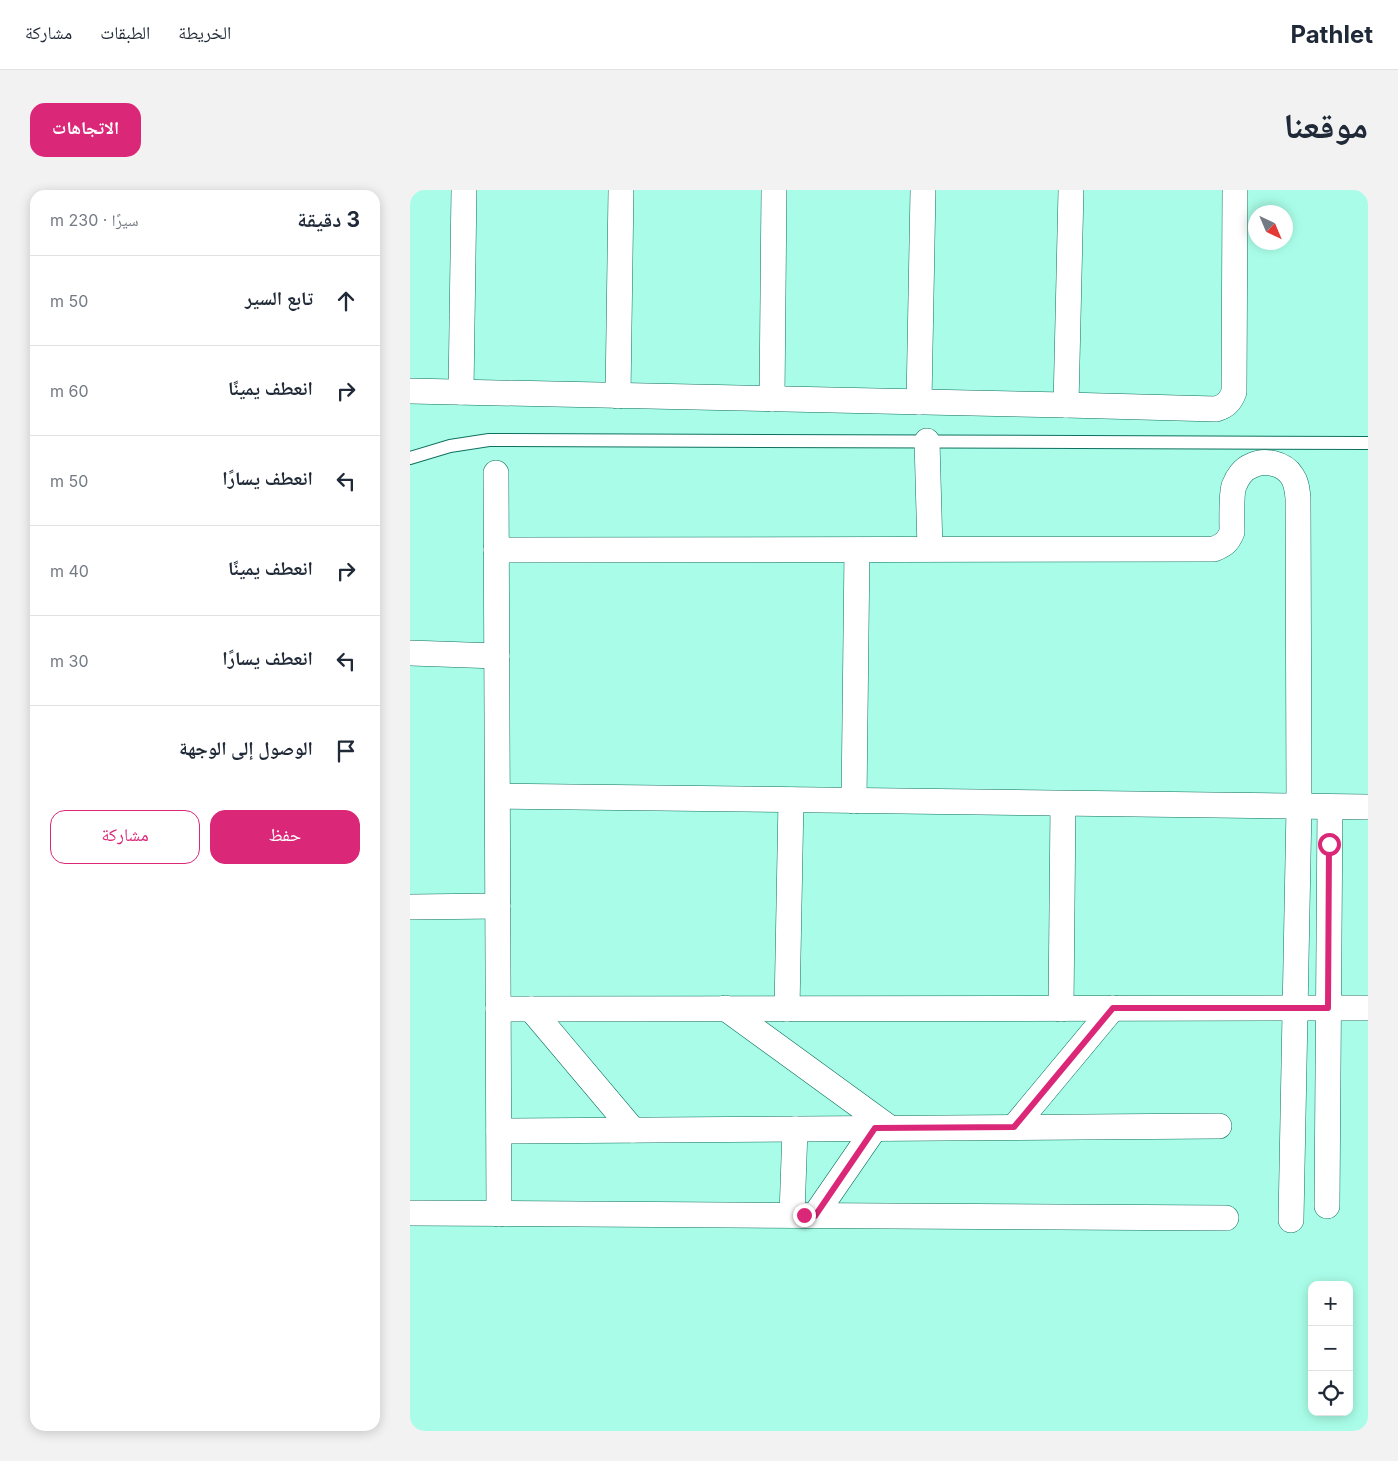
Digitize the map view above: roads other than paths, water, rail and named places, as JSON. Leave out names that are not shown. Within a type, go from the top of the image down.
[{"type":"street","points":[[461,392],[464,190]]},
{"type":"street","points":[[618,396],[621,190]]},
{"type":"street","points":[[772,399],[774,190]]},
{"type":"street","points":[[919,402],[923,190]]},
{"type":"street","points":[[1066,405],[1071,190]]},
{"type":"street","points":[[410,391],[1216,410],[1225,406],[1231,400],[1234,392],[1235,190]]},
{"type":"street","points":[[928,441],[930,549]]},
{"type":"street","points":[[496,550],[1214,549],[1226,543],[1232,532],[1233,487],[1242,472],[1252,465],[1267,463],[1282,466],[1292,474],[1297,486],[1298,498],[1299,807],[1291,1220]]},
{"type":"street","points":[[496,473],[500,1214]]},
{"type":"street","points":[[854,801],[857,550]]},
{"type":"street","points":[[410,654],[497,656]]},
{"type":"street","points":[[498,796],[1368,808]]},
{"type":"street","points":[[788,1009],[791,800]]},
{"type":"street","points":[[1061,1009],[1063,804]]},
{"type":"street","points":[[1327,1206],[1330,807]]},
{"type":"street","points":[[410,907],[498,906]]},
{"type":"street","points":[[725,1008],[883,1128]]},
{"type":"street","points":[[1014,1127],[1113,1008]]},
{"type":"street","points":[[498,1009],[1368,1008]]},
{"type":"street","points":[[532,1009],[633,1130]]},
{"type":"street","points":[[499,1131],[1219,1126]]},
{"type":"street","points":[[803,1215],[883,1128]]},
{"type":"street","points":[[794,1129],[803,1215]]},
{"type":"street","points":[[410,1213],[1226,1218]]},
{"type":"lane","points":[[410,458],[450,446],[489,440],[1368,443]]}]
